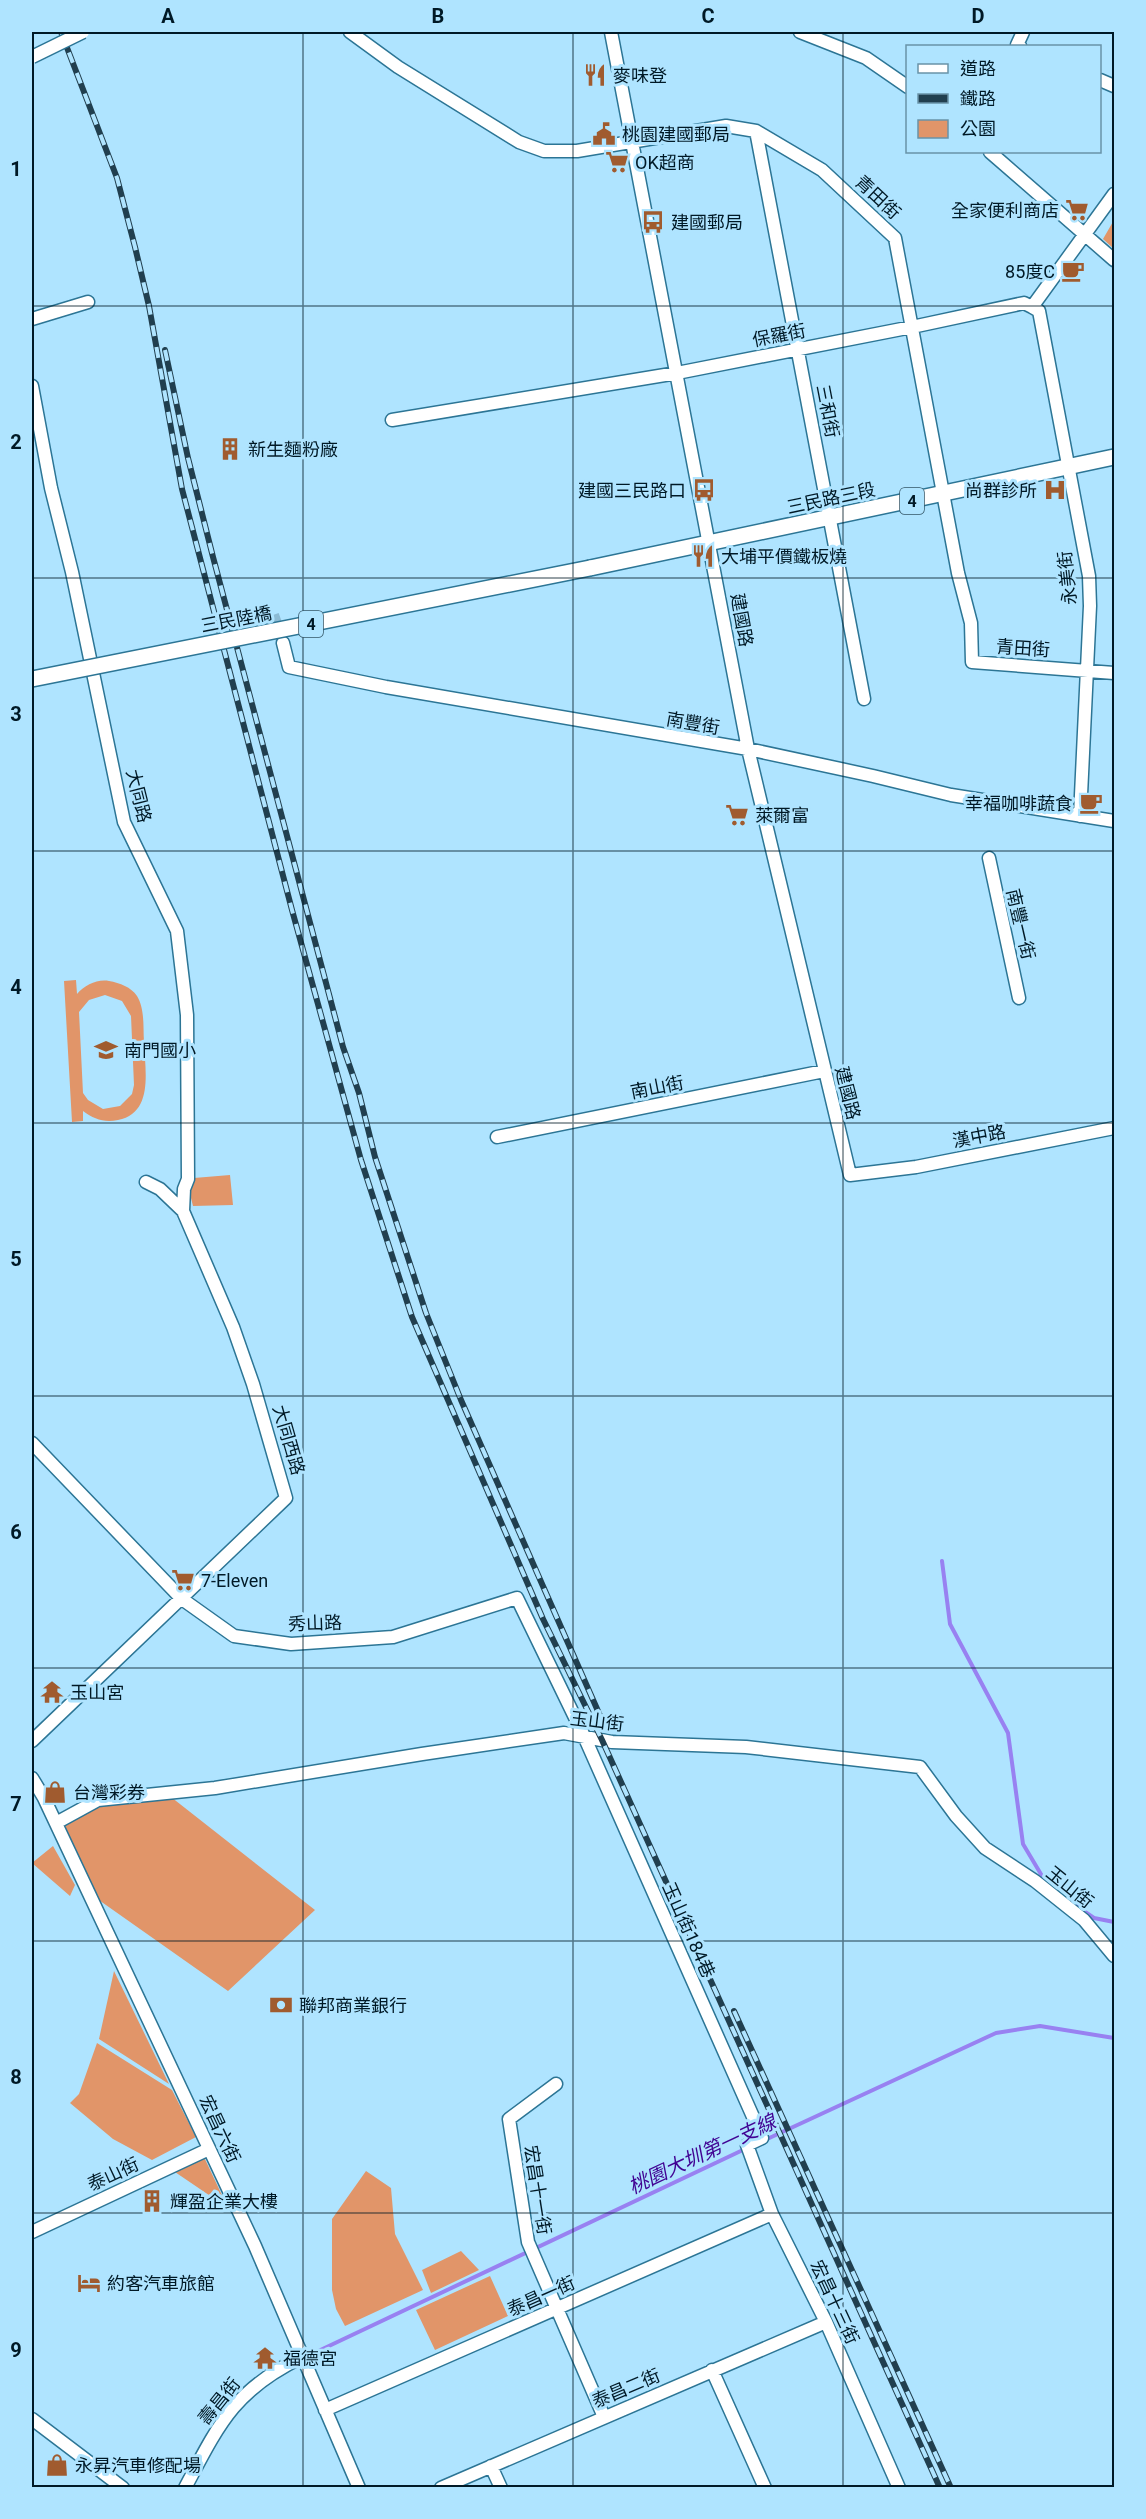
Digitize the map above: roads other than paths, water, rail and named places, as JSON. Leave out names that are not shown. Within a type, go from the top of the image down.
[{"type":"main road","name":"三民路三段","points":[[590,568],[1114,457]]},
{"type":"main road","name":"三民陸橋","points":[[32,679],[590,568]]},
{"type":"street","points":[[32,57],[83,32]]},
{"type":"street","name":"青田街","points":[[350,32],[398,67],[519,142],[544,151],[577,151],[726,126],[756,131],[822,170],[895,238],[958,573],[971,623],[972,662],[1114,673]]},
{"type":"street","name":"建國路","points":[[611,32],[748,749],[850,1175]]},
{"type":"street","points":[[800,32],[866,58],[906,86]]},
{"type":"street","name":"三和街","points":[[756,131],[864,699]]},
{"type":"street","points":[[991,153],[1114,260]]},
{"type":"street","points":[[1032,307],[1114,194]]},
{"type":"street","points":[[32,319],[88,302]]},
{"type":"street","name":"保羅街","points":[[392,420],[677,373],[1024,303],[1032,307]]},
{"type":"street","name":"永美街","points":[[1032,307],[1039,311],[1089,576],[1080,816]]},
{"type":"street","name":"大同路","points":[[32,386],[124,822],[177,931],[188,1034],[188,1179],[184,1189],[183,1211]]},
{"type":"street","name":"南豐街","points":[[282,643],[289,667],[398,689],[748,749],[951,795],[1114,821]]},
{"type":"street","name":"南豐一街","points":[[988,858],[1019,998]]},
{"type":"street","name":"南山街","points":[[497,1137],[824,1071]]},
{"type":"street","name":"漢中路","points":[[850,1175],[916,1167],[1114,1128]]},
{"type":"street","name":"大同西路","points":[[32,1741],[286,1498],[253,1384],[233,1327],[183,1211],[160,1189],[146,1182]]},
{"type":"street","name":"秀山路","points":[[32,1443],[183,1599],[234,1636],[291,1644],[393,1637],[517,1598],[584,1736]]},
{"type":"street","name":"玉山街","points":[[56,1823],[98,1800],[215,1788],[564,1733],[612,1742],[746,1747],[920,1767],[956,1816],[985,1848],[1035,1881],[1084,1920],[1114,1956]]},
{"type":"street","name":"玉山街184巷","points":[[584,1736],[762,2138]]},
{"type":"street","points":[[32,1778],[56,1823]]},
{"type":"street","name":"宏昌六街","points":[[56,1823],[255,2246],[358,2487]]},
{"type":"street","name":"宏昌十一街","points":[[556,2084],[509,2119],[531,2249],[604,2417]]},
{"type":"street","name":"宏昌十三街","points":[[762,2138],[748,2149],[772,2214],[826,2322],[899,2487]]},
{"type":"street","name":"泰山街","points":[[32,2232],[209,2149]]},
{"type":"street","name":"泰昌一街","points":[[325,2409],[772,2214]]},
{"type":"street","name":"泰昌二街","points":[[441,2487],[826,2322]]},
{"type":"street","name":"壽昌街","points":[[185,2487],[213,2435],[236,2402],[276,2369],[303,2360]]},
{"type":"street","points":[[712,2370],[765,2487]]},
{"type":"street","points":[[32,2419],[123,2487]]},
{"type":"street","points":[[491,2466],[501,2487]]},
{"type":"waterway","points":[[942,1561],[950,1624],[1008,1733],[1023,1844],[1048,1886]]},
{"type":"waterway","points":[[1066,1899],[1094,1918],[1114,1922]]},
{"type":"waterway","name":"桃園大圳第一支線","points":[[765,2140],[996,2033],[1040,2026],[1114,2038]]},
{"type":"waterway","name":"桃園大圳第一支線","points":[[312,2354],[745,2149]]},
{"type":"tunnel","points":[[273,615],[283,643]]},
{"type":"railway","points":[[61,32],[117,178],[149,306],[182,489],[292,910],[361,1160],[412,1317],[543,1619],[602,1740],[940,2488]]},
{"type":"railway","points":[[165,350],[188,458],[213,557],[343,1047],[359,1093],[375,1157],[426,1313],[461,1400],[605,1727]]},
{"type":"railway","points":[[734,2011],[951,2488]]},
{"type":"place","name":"麥味登","points":[[595,75]]},
{"type":"place","name":"桃園建國郵局","points":[[604,134]]},
{"type":"place","name":"OK超商","points":[[617,162]]},
{"type":"place","name":"全家便利商店","points":[[1077,210]]},
{"type":"place","name":"建國郵局","points":[[653,222]]},
{"type":"place","name":"85度C","points":[[1073,271]]},
{"type":"place","name":"新生麵粉廠","points":[[230,449]]},
{"type":"place","name":"建國三民路口","points":[[704,490]]},
{"type":"place","name":"尚群診所","points":[[1055,490]]},
{"type":"place","name":"大埔平價鐵板燒","points":[[703,556]]},
{"type":"place","name":"幸福咖啡蔬食","points":[[1091,803]]},
{"type":"place","name":"萊爾富","points":[[737,815]]},
{"type":"place","name":"南門國小","points":[[106,1050]]},
{"type":"place","name":"7-Eleven","points":[[183,1580]]},
{"type":"place","name":"玉山宮","points":[[52,1692]]},
{"type":"place","name":"台灣彩券","points":[[55,1792]]},
{"type":"place","name":"聯邦商業銀行","points":[[281,2005]]},
{"type":"place","name":"輝盈企業大樓","points":[[152,2201]]},
{"type":"place","name":"約客汽車旅館","points":[[89,2283]]},
{"type":"place","name":"福德宮","points":[[265,2358]]},
{"type":"place","name":"永昇汽車修配場","points":[[57,2465]]}]
